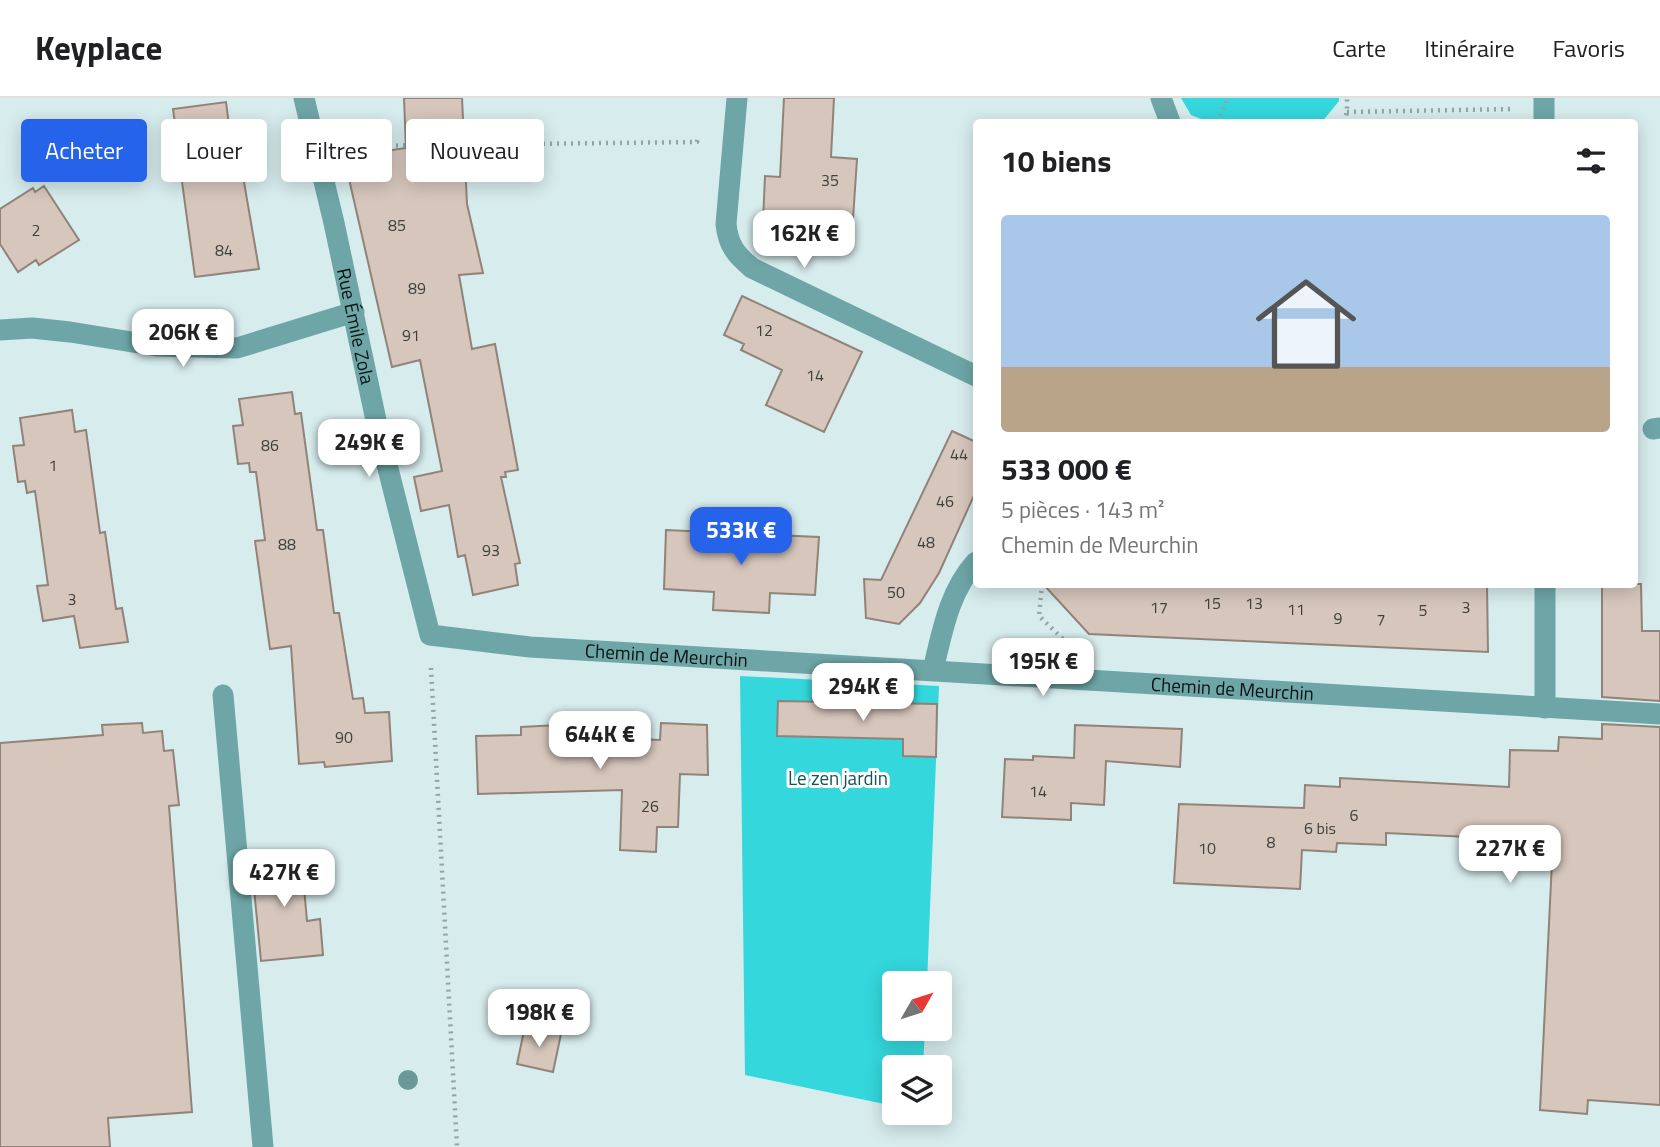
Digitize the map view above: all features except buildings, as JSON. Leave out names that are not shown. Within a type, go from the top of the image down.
[{"type":"street","name":"Rue Émile Zola","points":[[303,98],[309,119]]},
{"type":"street","points":[[737,98],[726,224],[728,241],[737,256],[752,268],[973,375]]},
{"type":"street","points":[[1161,98],[1169,119]]},
{"type":"street","name":"Rue Émile Zola","points":[[324,182],[377,425],[429,635]]},
{"type":"street","points":[[0,330],[32,328],[157,346],[237,348],[354,312]]},
{"type":"street","points":[[933,670],[953,599],[973,565]]},
{"type":"street","points":[[1545,588],[1545,708]]},
{"type":"street","name":"Chemin de Meurchin","points":[[429,635],[530,647],[1660,714]]},
{"type":"street","points":[[223,695],[263,1147]]},
{"type":"path","points":[[1218,119],[1228,98]]},
{"type":"path","points":[[1345,119],[1347,98]]},
{"type":"path","points":[[1347,112],[1544,110]]},
{"type":"path","points":[[392,145],[697,142],[698,131]]},
{"type":"path","points":[[1042,588],[1039,616],[1106,681]]},
{"type":"path","points":[[429,635],[457,1147]]},
{"type":"green space","points":[[1181,98],[1339,98],[1324,119],[1201,119],[1191,115]]},
{"type":"green space","name":"Le zen jardin","points":[[740,676],[939,686],[927,971],[882,971],[882,1041],[924,1041],[924,1055],[882,1055],[882,1104],[745,1075]]}]
